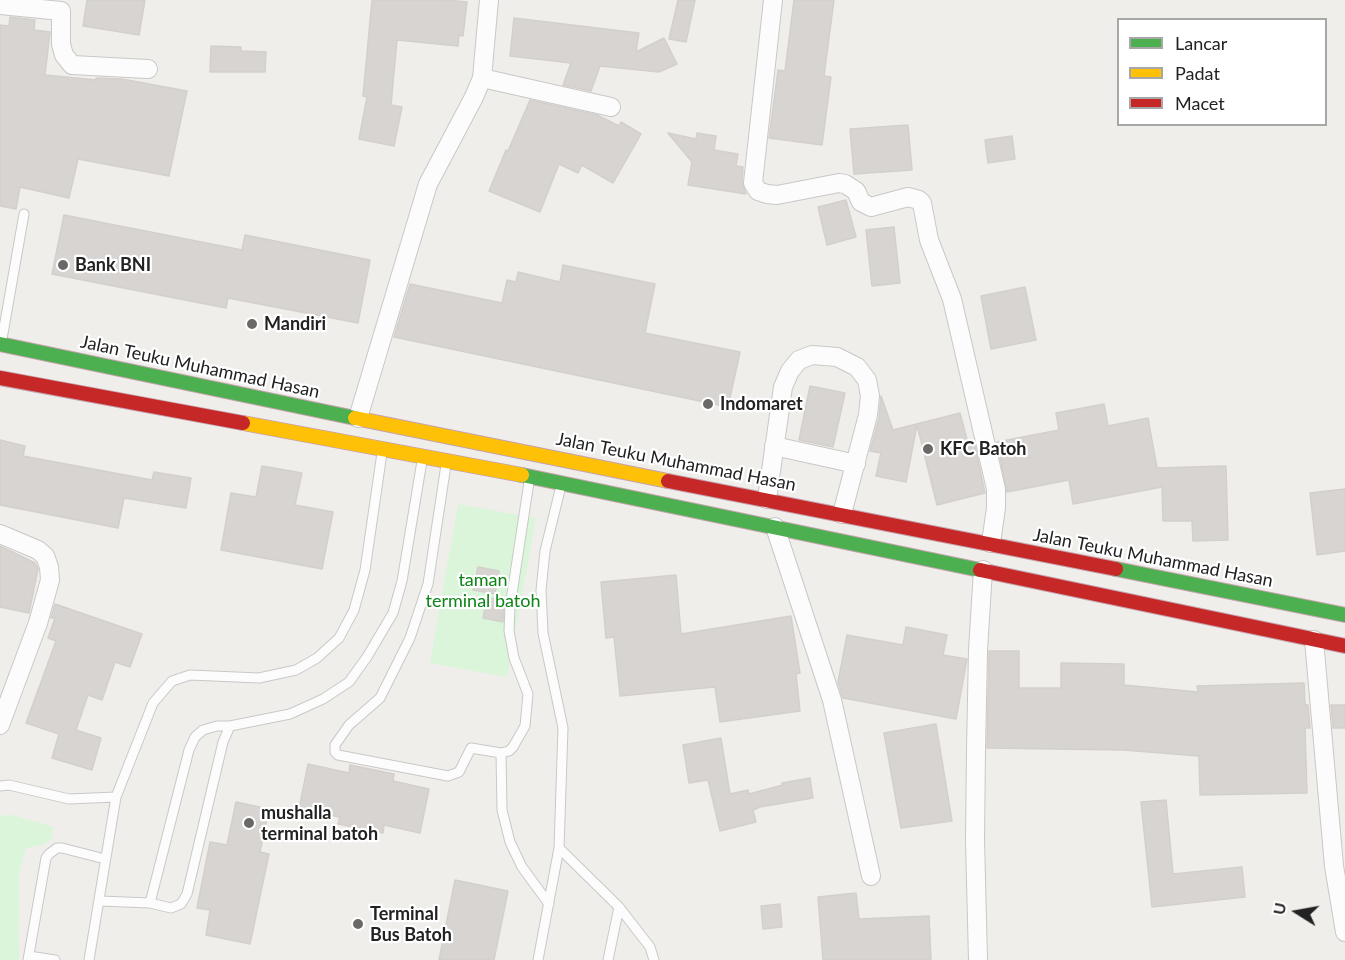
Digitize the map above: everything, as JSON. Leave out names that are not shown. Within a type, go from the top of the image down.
[{"type":"highway","name":"Jalan Teuku Muhammad Hasan","points":[[1,344],[388,425],[1345,615]]},
{"type":"highway","points":[[0,378],[530,476],[1345,646]]},
{"type":"highway","points":[[382,448],[388,425]]},
{"type":"highway","points":[[423,457],[428,432]]},
{"type":"highway","points":[[447,461],[453,437]]},
{"type":"street","points":[[358,418],[428,184],[482,78],[489,0]]},
{"type":"street","points":[[773,0],[753,183],[758,191],[777,195],[839,183],[856,191],[861,202],[871,207],[908,197],[922,203],[928,240],[952,299],[996,489],[991,543]]},
{"type":"street","points":[[0,5],[62,5],[61,44],[68,62],[80,66],[148,69]]},
{"type":"street","points":[[482,78],[611,107]]},
{"type":"street","points":[[767,499],[783,387],[790,371],[800,360],[812,355],[837,357],[857,367],[867,380],[870,396],[868,415],[842,514]]},
{"type":"street","points":[[774,446],[856,464]]},
{"type":"street","points":[[775,527],[832,700],[871,876]]},
{"type":"street","points":[[0,534],[38,550],[45,556],[50,579],[38,623],[0,725]]},
{"type":"street","points":[[978,960],[975,840],[978,650],[983,570]]},
{"type":"street","points":[[1314,640],[1334,866],[1345,932]]},
{"type":"lane","points":[[1,344],[24,214]]},
{"type":"lane","points":[[89,960],[116,796],[153,703],[172,681],[190,675],[259,678],[296,670],[316,658],[339,638],[354,610],[365,570],[382,448]]},
{"type":"lane","points":[[447,461],[428,584],[411,638],[380,698],[349,725],[334,745],[334,749],[338,755],[448,776],[459,772],[471,748],[501,753],[509,751],[525,726],[528,694],[514,658],[509,631],[510,607],[535,453]]},
{"type":"lane","points":[[150,903],[189,750],[195,737],[203,730],[217,726],[230,726],[290,714],[322,699],[349,682],[367,657],[393,613],[402,581],[423,457]]},
{"type":"lane","points":[[538,960],[559,848],[563,728],[543,633],[541,590],[545,551],[567,459]]},
{"type":"lane","points":[[100,901],[150,903],[171,908],[184,900],[223,742],[230,726]]},
{"type":"lane","points":[[501,753],[502,810],[510,842],[522,867],[549,904]]},
{"type":"lane","points":[[0,786],[9,785],[69,799],[116,796]]},
{"type":"lane","points":[[55,960],[28,958],[46,858],[57,848],[62,848],[105,859]]},
{"type":"lane","points":[[559,848],[619,907],[650,947],[654,960]]},
{"type":"lane","points":[[608,960],[619,907]]},
{"type":"green space","name":"taman terminal batoh","points":[[458,504],[536,518],[507,677],[430,663]]},
{"type":"green space","points":[[12,815],[53,827],[51,840],[42,845],[26,848],[19,873],[19,960],[0,960],[0,816]]},
{"type":"building","points":[[87,0],[145,0],[139,35],[83,26]]},
{"type":"building","points":[[372,0],[467,2],[463,36],[459,35],[458,46],[397,40],[391,105],[402,107],[394,146],[359,139],[367,97],[363,96]]},
{"type":"building","points":[[678,0],[695,0],[686,42],[669,39]]},
{"type":"building","points":[[794,0],[834,0],[824,76],[831,77],[822,145],[769,138],[778,70],[785,71]]},
{"type":"building","points":[[10,17],[35,20],[34,30],[50,32],[45,75],[96,80],[96,78],[122,79],[187,91],[169,176],[78,159],[69,198],[20,187],[16,209],[0,206],[0,25],[9,26]]},
{"type":"building","points":[[514,18],[639,33],[636,52],[664,38],[677,64],[659,72],[600,66],[591,91],[563,85],[571,63],[510,56]]},
{"type":"building","points":[[211,46],[241,47],[241,51],[266,52],[265,72],[210,72]]},
{"type":"building","points":[[530,100],[597,115],[619,126],[621,122],[641,134],[613,183],[582,165],[578,173],[559,164],[540,212],[489,191]]},
{"type":"building","points":[[908,125],[912,170],[854,174],[850,129]]},
{"type":"building","points":[[668,133],[696,139],[697,133],[716,136],[714,150],[738,154],[736,166],[743,167],[742,183],[746,194],[688,185],[692,162]]},
{"type":"building","points":[[1012,136],[1015,159],[988,163],[985,140]]},
{"type":"building","points":[[846,200],[856,237],[827,245],[818,207]]},
{"type":"building","points":[[64,215],[242,250],[245,235],[370,260],[358,323],[228,298],[226,308],[52,274]]},
{"type":"building","points":[[894,227],[900,283],[872,286],[866,230]]},
{"type":"building","points":[[563,265],[655,284],[645,333],[740,352],[728,407],[394,337],[410,284],[502,303],[507,280],[516,282],[518,272],[560,282]]},
{"type":"building","points":[[1025,287],[1036,340],[991,349],[981,296]]},
{"type":"building","points":[[810,386],[845,393],[833,447],[799,440]]},
{"type":"building","points":[[881,396],[893,430],[960,413],[969,447],[975,446],[985,493],[937,505],[917,425],[906,482],[876,476],[881,453],[870,451],[879,418]]},
{"type":"building","points":[[1104,404],[1108,426],[1148,418],[1157,468],[1226,466],[1228,540],[1193,541],[1192,521],[1163,521],[1162,487],[1073,504],[1069,480],[1007,492],[997,442],[1059,430],[1056,413]]},
{"type":"building","points":[[0,440],[25,446],[23,456],[152,480],[154,472],[191,478],[186,508],[124,498],[118,528],[0,505]]},
{"type":"building","points":[[262,466],[302,473],[295,505],[333,512],[322,569],[221,550],[231,493],[256,497]]},
{"type":"building","points":[[1345,489],[1345,551],[1317,555],[1310,493]]},
{"type":"building","points":[[0,546],[35,563],[38,569],[29,613],[0,607]]},
{"type":"building","points":[[478,567],[499,571],[495,594],[473,590]]},
{"type":"building","points":[[676,575],[681,634],[791,616],[800,673],[796,674],[800,711],[720,722],[715,687],[620,696],[614,637],[606,638],[601,582]]},
{"type":"building","points":[[487,597],[504,601],[503,622],[483,618]]},
{"type":"building","points":[[55,604],[142,634],[130,667],[115,662],[102,700],[88,695],[76,730],[101,738],[92,770],[52,758],[59,734],[26,723],[56,641],[48,638],[55,618],[51,618]]},
{"type":"building","points":[[906,627],[947,635],[943,655],[967,659],[956,719],[843,698],[838,682],[847,635],[903,645]]},
{"type":"building","points":[[989,651],[1019,651],[1019,688],[1061,688],[1061,663],[1124,664],[1124,685],[1198,692],[1197,686],[1304,683],[1305,705],[1308,705],[1310,728],[1305,728],[1307,793],[1200,795],[1199,756],[1123,750],[987,748]]},
{"type":"building","points":[[1331,705],[1345,705],[1345,728],[1333,728]]},
{"type":"building","points":[[936,724],[952,821],[901,828],[884,733]]},
{"type":"building","points":[[721,738],[730,794],[748,790],[749,794],[783,785],[782,783],[810,778],[813,798],[760,807],[753,810],[756,822],[720,831],[708,780],[689,783],[683,745]]},
{"type":"building","points":[[308,764],[349,773],[350,765],[394,774],[393,781],[429,789],[420,833],[384,825],[383,833],[338,824],[340,817],[299,809]]},
{"type":"building","points":[[1166,800],[1173,874],[1242,867],[1245,897],[1152,907],[1141,802]]},
{"type":"building","points":[[236,802],[269,809],[260,852],[269,854],[250,944],[206,935],[210,910],[197,908],[210,842],[227,845]]},
{"type":"building","points":[[455,880],[508,891],[494,960],[439,960]]},
{"type":"building","points":[[856,893],[859,919],[929,916],[931,960],[823,960],[818,897]]},
{"type":"building","points":[[780,904],[782,927],[763,929],[761,906]]},
{"type":"traffic: fast","points":[[0,344],[355,418]]},
{"type":"traffic: fast","points":[[522,475],[980,570]]},
{"type":"traffic: fast","points":[[1116,569],[1345,615]]},
{"type":"traffic: slow","points":[[355,418],[668,481]]},
{"type":"traffic: slow","points":[[243,423],[522,475]]},
{"type":"traffic: jam","points":[[0,378],[243,423]]},
{"type":"traffic: jam","points":[[668,481],[1116,569]]},
{"type":"traffic: jam","points":[[980,570],[1345,646]]},
{"type":"place","name":"Bank BNI","points":[[63,265]]},
{"type":"place","name":"Mandiri","points":[[252,324]]},
{"type":"place","name":"Indomaret","points":[[708,404]]},
{"type":"place","name":"KFC Batoh","points":[[928,449]]},
{"type":"place","name":"mushalla terminal batoh","points":[[249,823]]},
{"type":"place","name":"Terminal Bus Batoh","points":[[358,924]]}]
